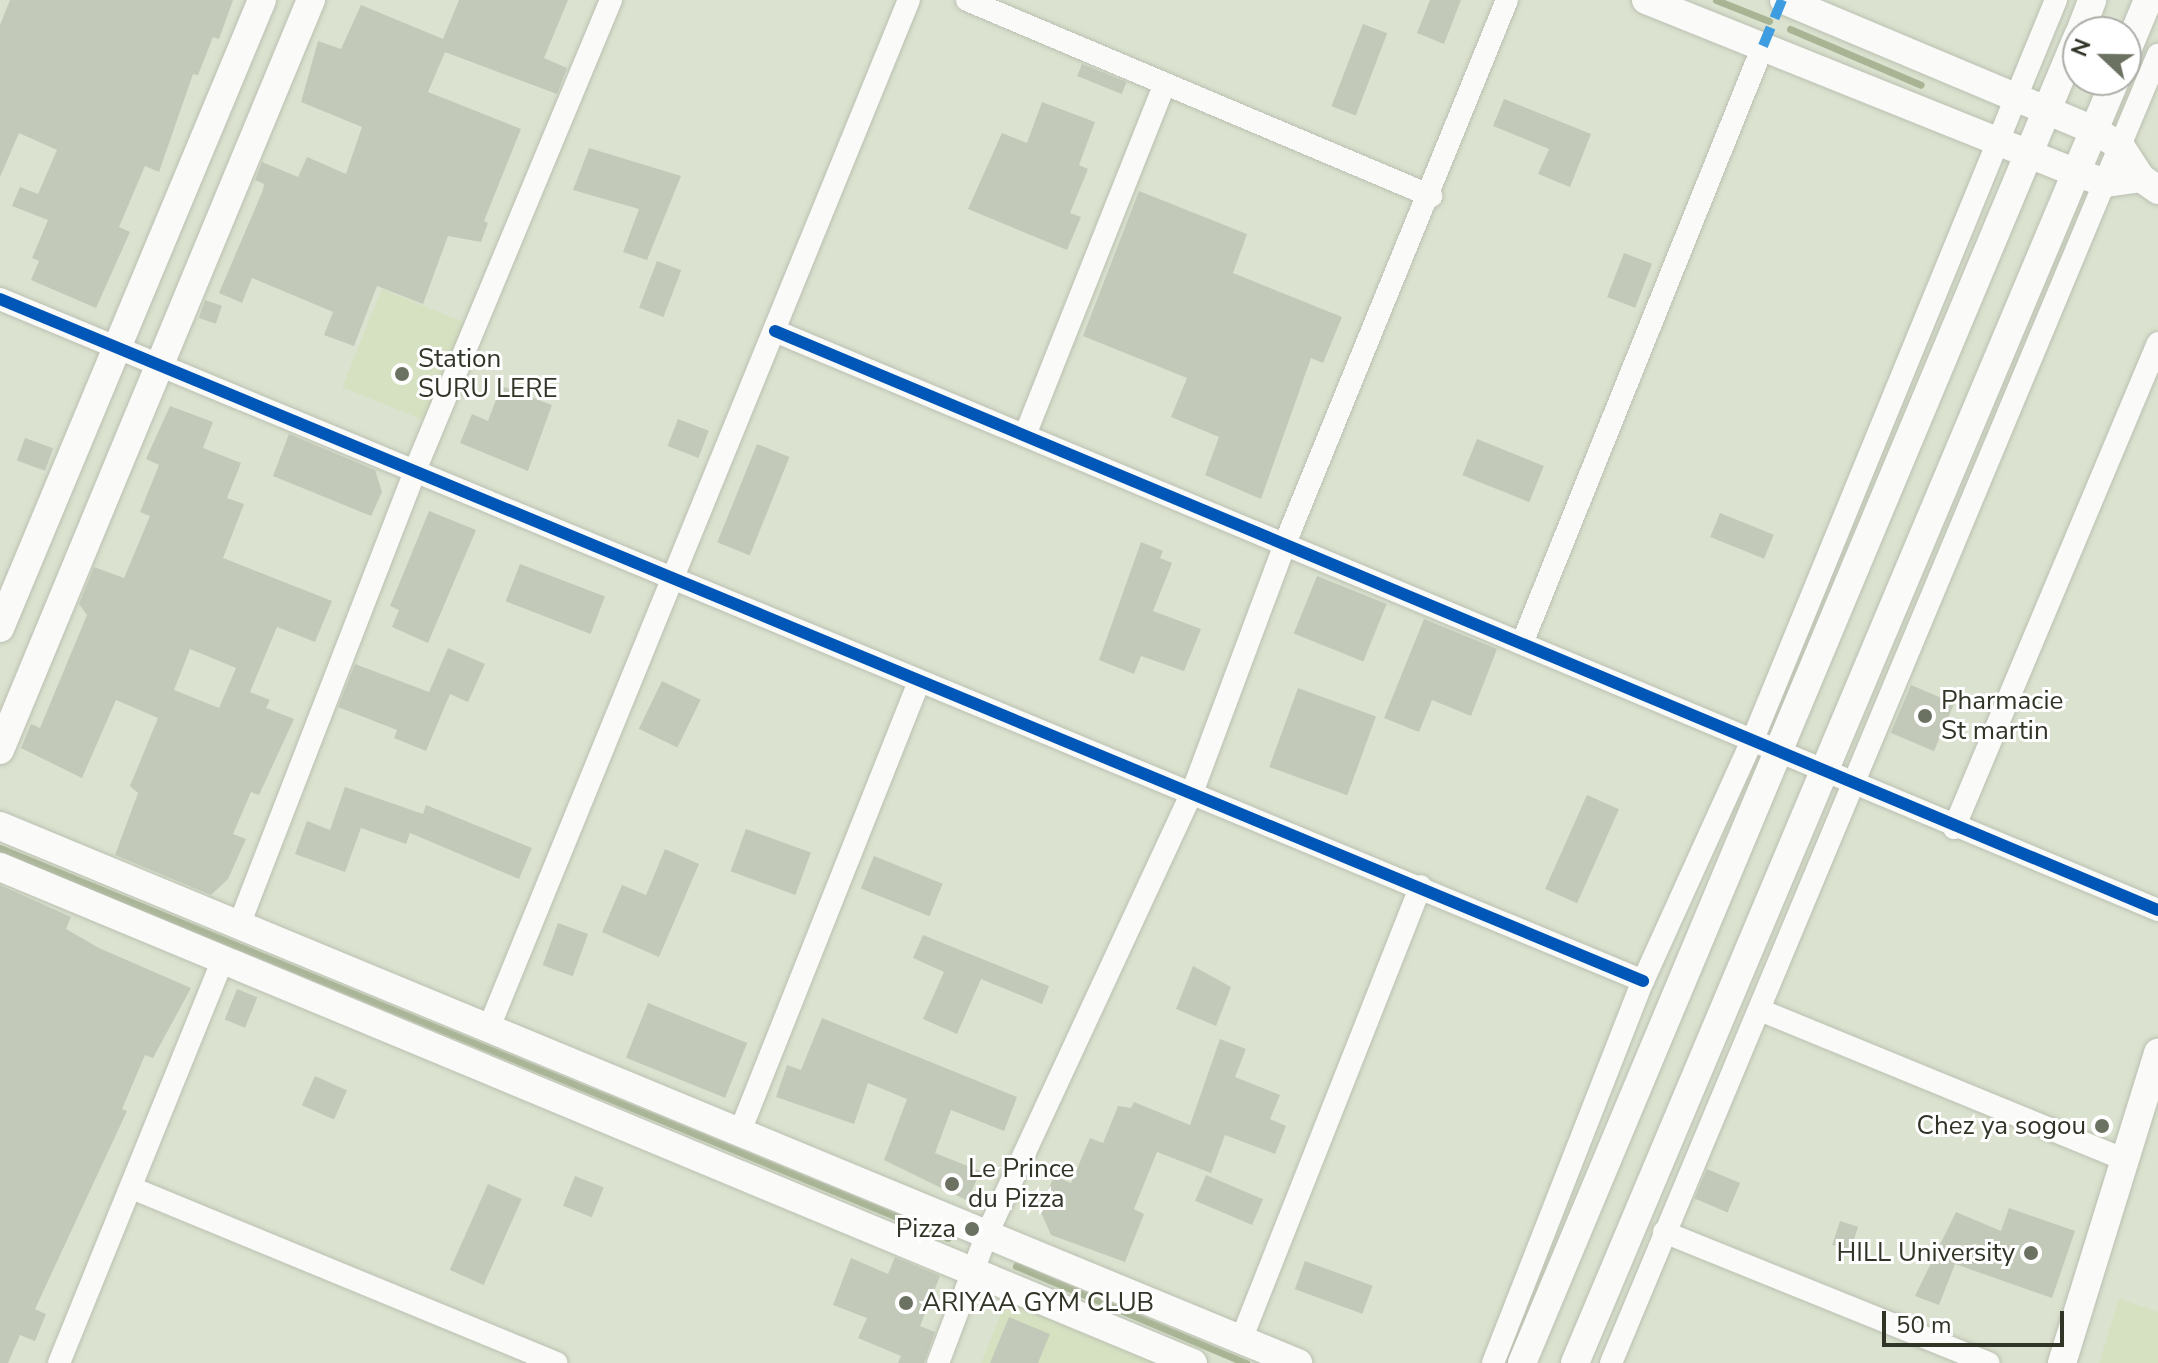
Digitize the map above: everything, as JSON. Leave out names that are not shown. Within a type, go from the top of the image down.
[{"type":"street","points":[[0,628],[262,0]]},
{"type":"street","points":[[0,750],[311,0]]},
{"type":"street","points":[[239,925],[416,468],[611,0]]},
{"type":"street","points":[[490,1025],[909,0]]},
{"type":"street","points":[[967,0],[1164,86],[1431,196]]},
{"type":"street","points":[[938,1363],[987,1234],[1193,790],[1286,541],[1431,196],[1507,0]]},
{"type":"street","points":[[1646,0],[2077,173],[2106,183],[2149,184]]},
{"type":"street","points":[[1784,0],[2094,130],[2121,147],[2149,184]]},
{"type":"street","points":[[1493,1363],[1643,981],[1753,739],[2056,0]]},
{"type":"street","points":[[1523,641],[1763,46]]},
{"type":"street","points":[[1611,1363],[2158,55]]},
{"type":"street","points":[[1522,1363],[2062,77]]},
{"type":"street","points":[[1025,435],[1164,86]]},
{"type":"street","points":[[1575,1363],[1827,773],[2108,96]]},
{"type":"street","points":[[0,299],[416,468],[918,684],[1193,790],[1643,981]]},
{"type":"street","points":[[775,331],[1286,541],[1753,739],[1954,828],[2158,910]]},
{"type":"street","points":[[1954,828],[2158,343]]},
{"type":"street","points":[[741,1129],[918,684]]},
{"type":"street","points":[[0,826],[490,1025],[1298,1363]]},
{"type":"street","points":[[0,867],[970,1275],[1193,1363]]},
{"type":"street","points":[[1241,1340],[1421,886]]},
{"type":"street","points":[[59,1363],[222,962]]},
{"type":"street","points":[[1760,1010],[2125,1160]]},
{"type":"street","points":[[2062,1363],[2158,1052]]},
{"type":"street","points":[[132,1188],[556,1363]]},
{"type":"street","points":[[1664,1232],[1989,1363]]},
{"type":"shaded area","points":[[382,289],[472,325],[432,424],[342,387]]},
{"type":"shaded area","points":[[1007,1299],[1161,1363],[981,1363]]},
{"type":"shaded area","points":[[2119,1299],[2158,1312],[2158,1363],[2099,1363]]},
{"type":"building","points":[[10,0],[233,0],[219,39],[213,37],[198,75],[193,74],[159,172],[145,166],[119,227],[130,232],[96,308],[31,280],[39,261],[32,258],[48,220],[12,206],[20,187],[38,194],[57,150],[19,133],[0,177],[0,25]]},
{"type":"building","points":[[459,0],[568,0],[544,58],[567,68],[557,94],[445,52],[428,92],[521,129],[484,221],[488,223],[481,242],[448,236],[423,304],[377,286],[354,346],[324,335],[333,312],[252,278],[242,303],[219,293],[263,190],[264,184],[255,180],[262,162],[298,177],[307,157],[346,174],[362,127],[301,102],[318,41],[341,49],[361,5],[443,39]]},
{"type":"building","points":[[1430,0],[1461,0],[1444,44],[1417,33]]},
{"type":"building","points":[[1363,24],[1387,33],[1356,115],[1331,106]]},
{"type":"building","points":[[1082,64],[1127,82],[1122,94],[1077,76]]},
{"type":"building","points":[[1504,99],[1591,134],[1570,187],[1538,174],[1549,149],[1493,126]]},
{"type":"building","points":[[1042,102],[1095,122],[1079,165],[1088,169],[1070,213],[1081,217],[1067,250],[968,209],[1002,133],[1027,143]]},
{"type":"building","points":[[589,148],[681,176],[647,260],[623,252],[639,209],[573,190]]},
{"type":"building","points":[[1139,191],[1247,234],[1233,273],[1342,317],[1323,363],[1311,358],[1261,499],[1205,475],[1219,437],[1171,417],[1187,378],[1083,336]]},
{"type":"building","points":[[1624,253],[1652,264],[1635,308],[1607,297]]},
{"type":"building","points":[[657,261],[681,270],[663,317],[639,308]]},
{"type":"building","points":[[205,300],[222,306],[216,324],[199,318]]},
{"type":"building","points":[[501,386],[552,405],[528,471],[460,443],[472,414],[488,421]]},
{"type":"building","points":[[170,406],[213,422],[203,448],[241,463],[227,498],[244,504],[223,558],[332,601],[315,642],[277,627],[250,692],[270,700],[266,708],[294,719],[259,795],[251,792],[233,834],[246,839],[228,879],[211,895],[115,855],[138,793],[130,786],[158,718],[116,700],[82,778],[21,748],[31,724],[40,728],[87,615],[79,604],[94,567],[124,578],[150,516],[140,512],[159,465],[146,459]],"holes":[[[190,649],[236,668],[219,708],[174,690]]]},
{"type":"building","points":[[678,419],[709,431],[698,458],[668,446]]},
{"type":"building","points":[[289,434],[375,470],[382,492],[371,516],[273,476]]},
{"type":"building","points":[[25,438],[53,448],[45,471],[17,461]]},
{"type":"building","points":[[1477,439],[1544,466],[1529,502],[1462,475]]},
{"type":"building","points":[[757,444],[789,457],[750,555],[717,542]]},
{"type":"building","points":[[429,511],[476,530],[428,643],[392,627],[399,610],[390,606]]},
{"type":"building","points":[[1720,513],[1774,535],[1764,559],[1710,537]]},
{"type":"building","points":[[1141,542],[1163,551],[1160,558],[1172,563],[1153,611],[1201,629],[1184,671],[1141,656],[1134,674],[1099,660]]},
{"type":"building","points":[[520,564],[605,597],[591,634],[506,601]]},
{"type":"building","points":[[1317,576],[1387,604],[1363,662],[1294,633]]},
{"type":"building","points":[[1424,619],[1497,649],[1471,716],[1432,700],[1419,732],[1384,718]]},
{"type":"building","points":[[448,648],[485,664],[468,702],[450,694],[426,751],[394,738],[397,730],[338,707],[355,664],[429,692]]},
{"type":"building","points":[[662,681],[701,700],[677,747],[639,729]]},
{"type":"building","points":[[1911,685],[1954,703],[1934,751],[1891,733]]},
{"type":"building","points":[[1298,688],[1376,716],[1347,795],[1269,767]]},
{"type":"building","points":[[345,787],[423,814],[426,805],[532,848],[519,879],[410,833],[406,844],[361,828],[345,872],[295,854],[307,821],[330,830]]},
{"type":"building","points":[[1587,795],[1619,809],[1577,903],[1545,889]]},
{"type":"building","points":[[746,829],[811,853],[795,895],[731,871]]},
{"type":"building","points":[[665,849],[699,864],[659,957],[602,932],[622,885],[646,895]]},
{"type":"building","points":[[874,856],[943,884],[930,916],[861,888]]},
{"type":"building","points":[[0,885],[71,917],[66,929],[99,948],[191,988],[153,1058],[145,1055],[122,1109],[127,1111],[35,1309],[46,1314],[35,1341],[20,1335],[8,1363],[0,1363]]},
{"type":"building","points":[[558,923],[588,934],[573,976],[543,965]]},
{"type":"building","points":[[923,935],[1049,986],[1042,1004],[981,979],[957,1034],[923,1019],[944,972],[913,958]]},
{"type":"building","points":[[1193,966],[1231,987],[1216,1026],[1176,1009]]},
{"type":"building","points":[[237,989],[257,997],[245,1028],[225,1020]]},
{"type":"building","points":[[648,1003],[747,1043],[725,1098],[626,1058]]},
{"type":"building","points":[[822,1018],[1017,1097],[1004,1131],[951,1110],[935,1153],[980,1171],[968,1201],[884,1160],[907,1099],[868,1083],[854,1124],[776,1097],[787,1065],[801,1070]]},
{"type":"building","points":[[1220,1039],[1246,1049],[1235,1077],[1280,1095],[1270,1119],[1286,1126],[1275,1154],[1225,1135],[1211,1173],[1157,1152],[1134,1209],[1144,1214],[1125,1262],[1051,1235],[1040,1210],[1054,1176],[1071,1183],[1090,1138],[1103,1143],[1118,1106],[1131,1108],[1134,1102],[1190,1125]]},
{"type":"building","points":[[315,1076],[347,1090],[334,1119],[302,1105]]},
{"type":"building","points":[[1707,1169],[1740,1183],[1728,1213],[1694,1198]]},
{"type":"building","points":[[1206,1175],[1263,1199],[1252,1225],[1195,1201]]},
{"type":"building","points":[[575,1176],[604,1188],[592,1217],[563,1206]]},
{"type":"building","points":[[488,1184],[522,1199],[484,1285],[450,1270]]},
{"type":"building","points":[[2009,1208],[2075,1231],[2052,1298],[1955,1264],[1939,1305],[1915,1296],[1956,1212],[2001,1231]]},
{"type":"building","points":[[1840,1221],[1858,1227],[1850,1251],[1832,1245]]},
{"type":"building","points":[[895,1257],[940,1276],[920,1326],[935,1332],[924,1363],[898,1363],[901,1356],[858,1338],[867,1318],[833,1305],[851,1258],[888,1274]]},
{"type":"building","points":[[1305,1261],[1373,1286],[1362,1314],[1295,1289]]},
{"type":"building","points":[[1009,1317],[1050,1334],[1038,1363],[990,1363]]},
{"type":"waterway","points":[[1716,0],[1769,21]]},
{"type":"waterway","points":[[1790,29],[1921,85]]},
{"type":"waterway","points":[[0,848],[948,1238]]},
{"type":"waterway","points":[[1016,1266],[1246,1363]]},
{"type":"marked path","points":[[1763,46],[1782,0]]},
{"type":"cycle path","points":[[0,299],[1643,981]]},
{"type":"cycle path","points":[[775,331],[2158,910]]},
{"type":"place","name":"Station SURU LERE","points":[[402,374]]},
{"type":"place","name":"Pharmacie St martin","points":[[1925,716]]},
{"type":"place","name":"Chez ya sogou","points":[[2102,1126]]},
{"type":"place","name":"Le Prince du Pizza","points":[[952,1184]]},
{"type":"place","name":"Pizza","points":[[972,1229]]},
{"type":"place","name":"HILL University","points":[[2031,1253]]},
{"type":"place","name":"ARIYAA GYM CLUB","points":[[906,1303]]}]
